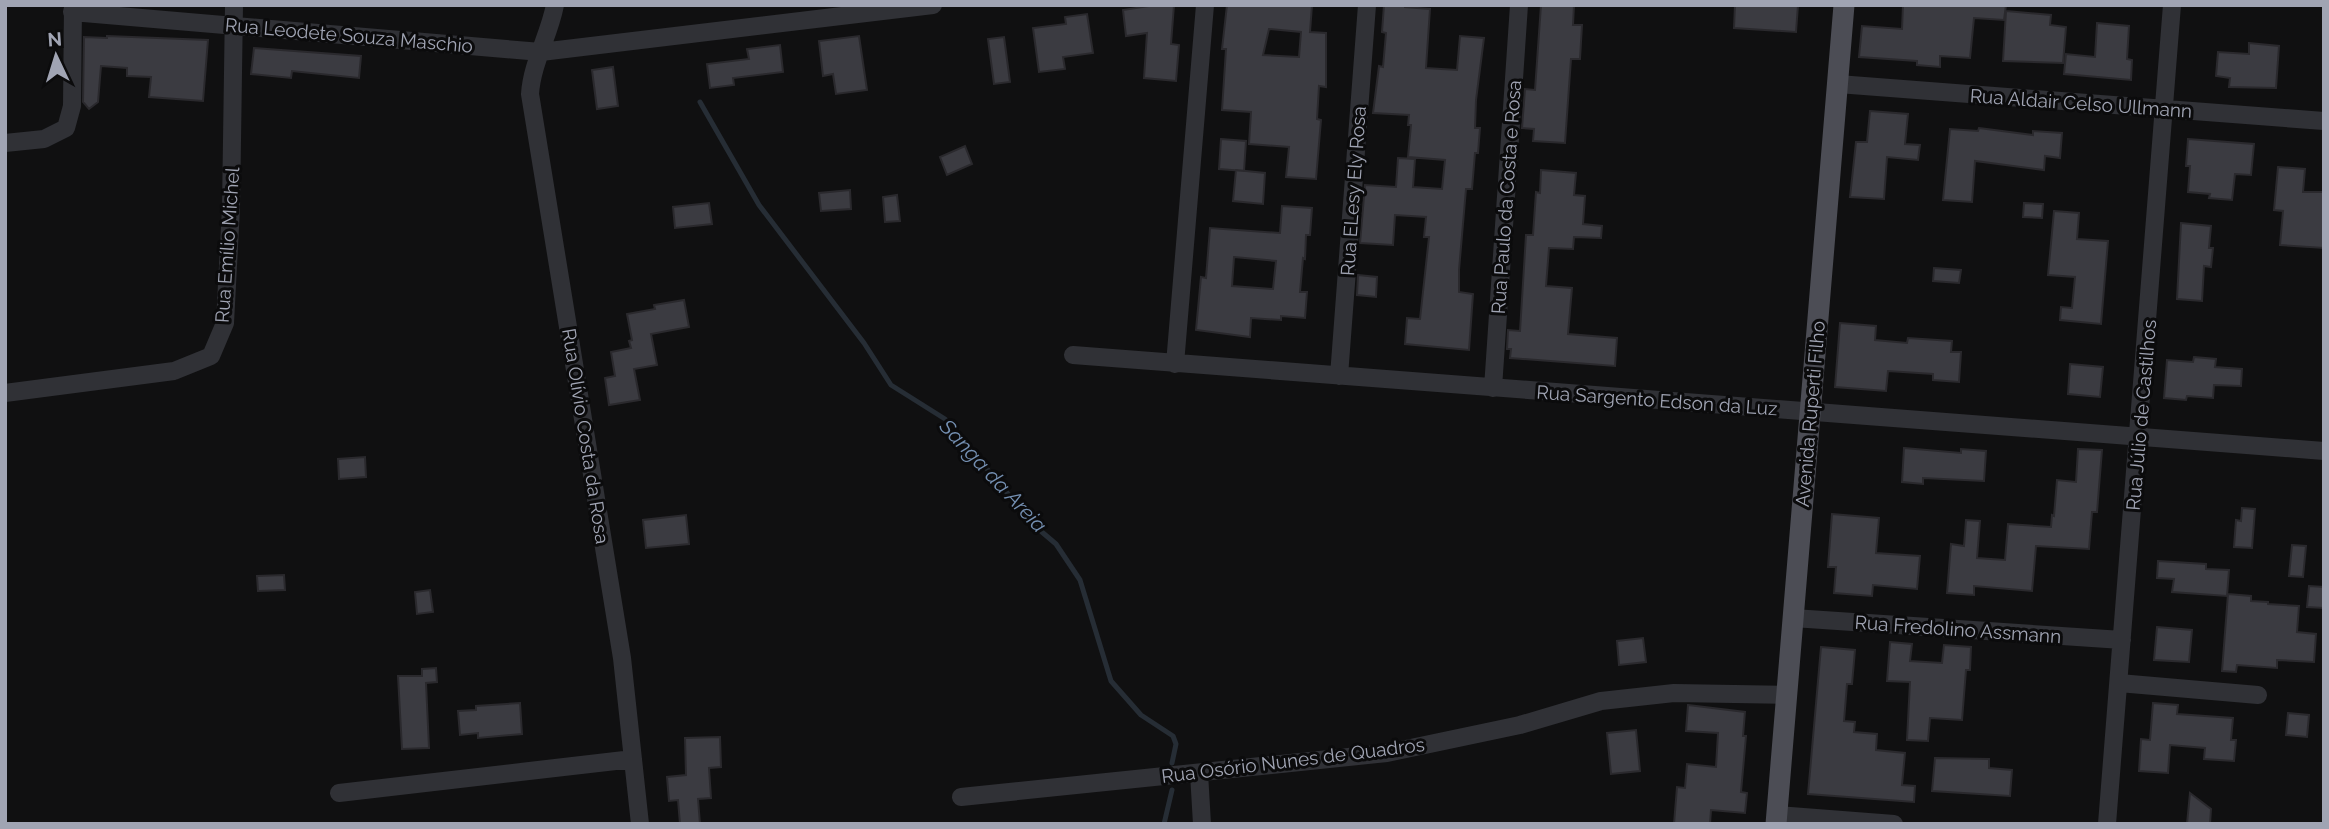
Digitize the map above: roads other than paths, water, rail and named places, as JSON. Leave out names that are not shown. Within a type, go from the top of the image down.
[{"type":"main road","name":"Avenida Ruperti Filho","points":[[1777,819],[1844,5]]},
{"type":"street","name":"Rua Emílio Michel","points":[[5,393],[174,371],[211,356],[225,323],[233,115],[234,5]]},
{"type":"street","name":"Rua Olívio Costa da Rosa","points":[[555,5],[550,29],[532,73],[530,94],[620,644],[639,824]]},
{"type":"street","name":"Rua Leodete Souza Maschio","points":[[72,9],[541,52],[875,9],[933,5]]},
{"type":"street","points":[[1175,364],[1205,5]]},
{"type":"street","name":"Rua ELesy Ely Rosa","points":[[1339,376],[1367,5]]},
{"type":"street","name":"Rua Paulo da Costa e Rosa","points":[[1493,388],[1519,5]]},
{"type":"street","name":"Rua Júlio de Castilhos","points":[[2107,824],[2172,5]]},
{"type":"street","points":[[5,143],[44,139],[66,128],[72,106],[72,9]]},
{"type":"street","name":"Rua Aldair Celso Ullmann","points":[[1838,84],[2324,121]]},
{"type":"street","name":"Rua Sargento Edson da Luz","points":[[1073,355],[2324,451]]},
{"type":"street","name":"Rua Fredolino Assmann","points":[[1793,618],[2122,640]]},
{"type":"street","points":[[2119,683],[2258,695]]},
{"type":"street","name":"Rua Osório Nunes de Quadros","points":[[961,797],[1387,753],[1520,725],[1601,701],[1674,693],[1788,695]]},
{"type":"street","points":[[339,793],[633,759]]},
{"type":"street","points":[[1199,773],[1202,824]]},
{"type":"street","points":[[1777,819],[1894,824]]},
{"type":"waterway","name":"Sanga da Areia","points":[[700,102],[759,205],[864,343],[891,385],[945,419],[1036,527],[1056,544],[1080,580],[1111,681],[1141,715],[1173,736],[1176,744],[1172,763]]},
{"type":"waterway","name":"Sanga da Areia","points":[[1164,824],[1172,790]]}]
